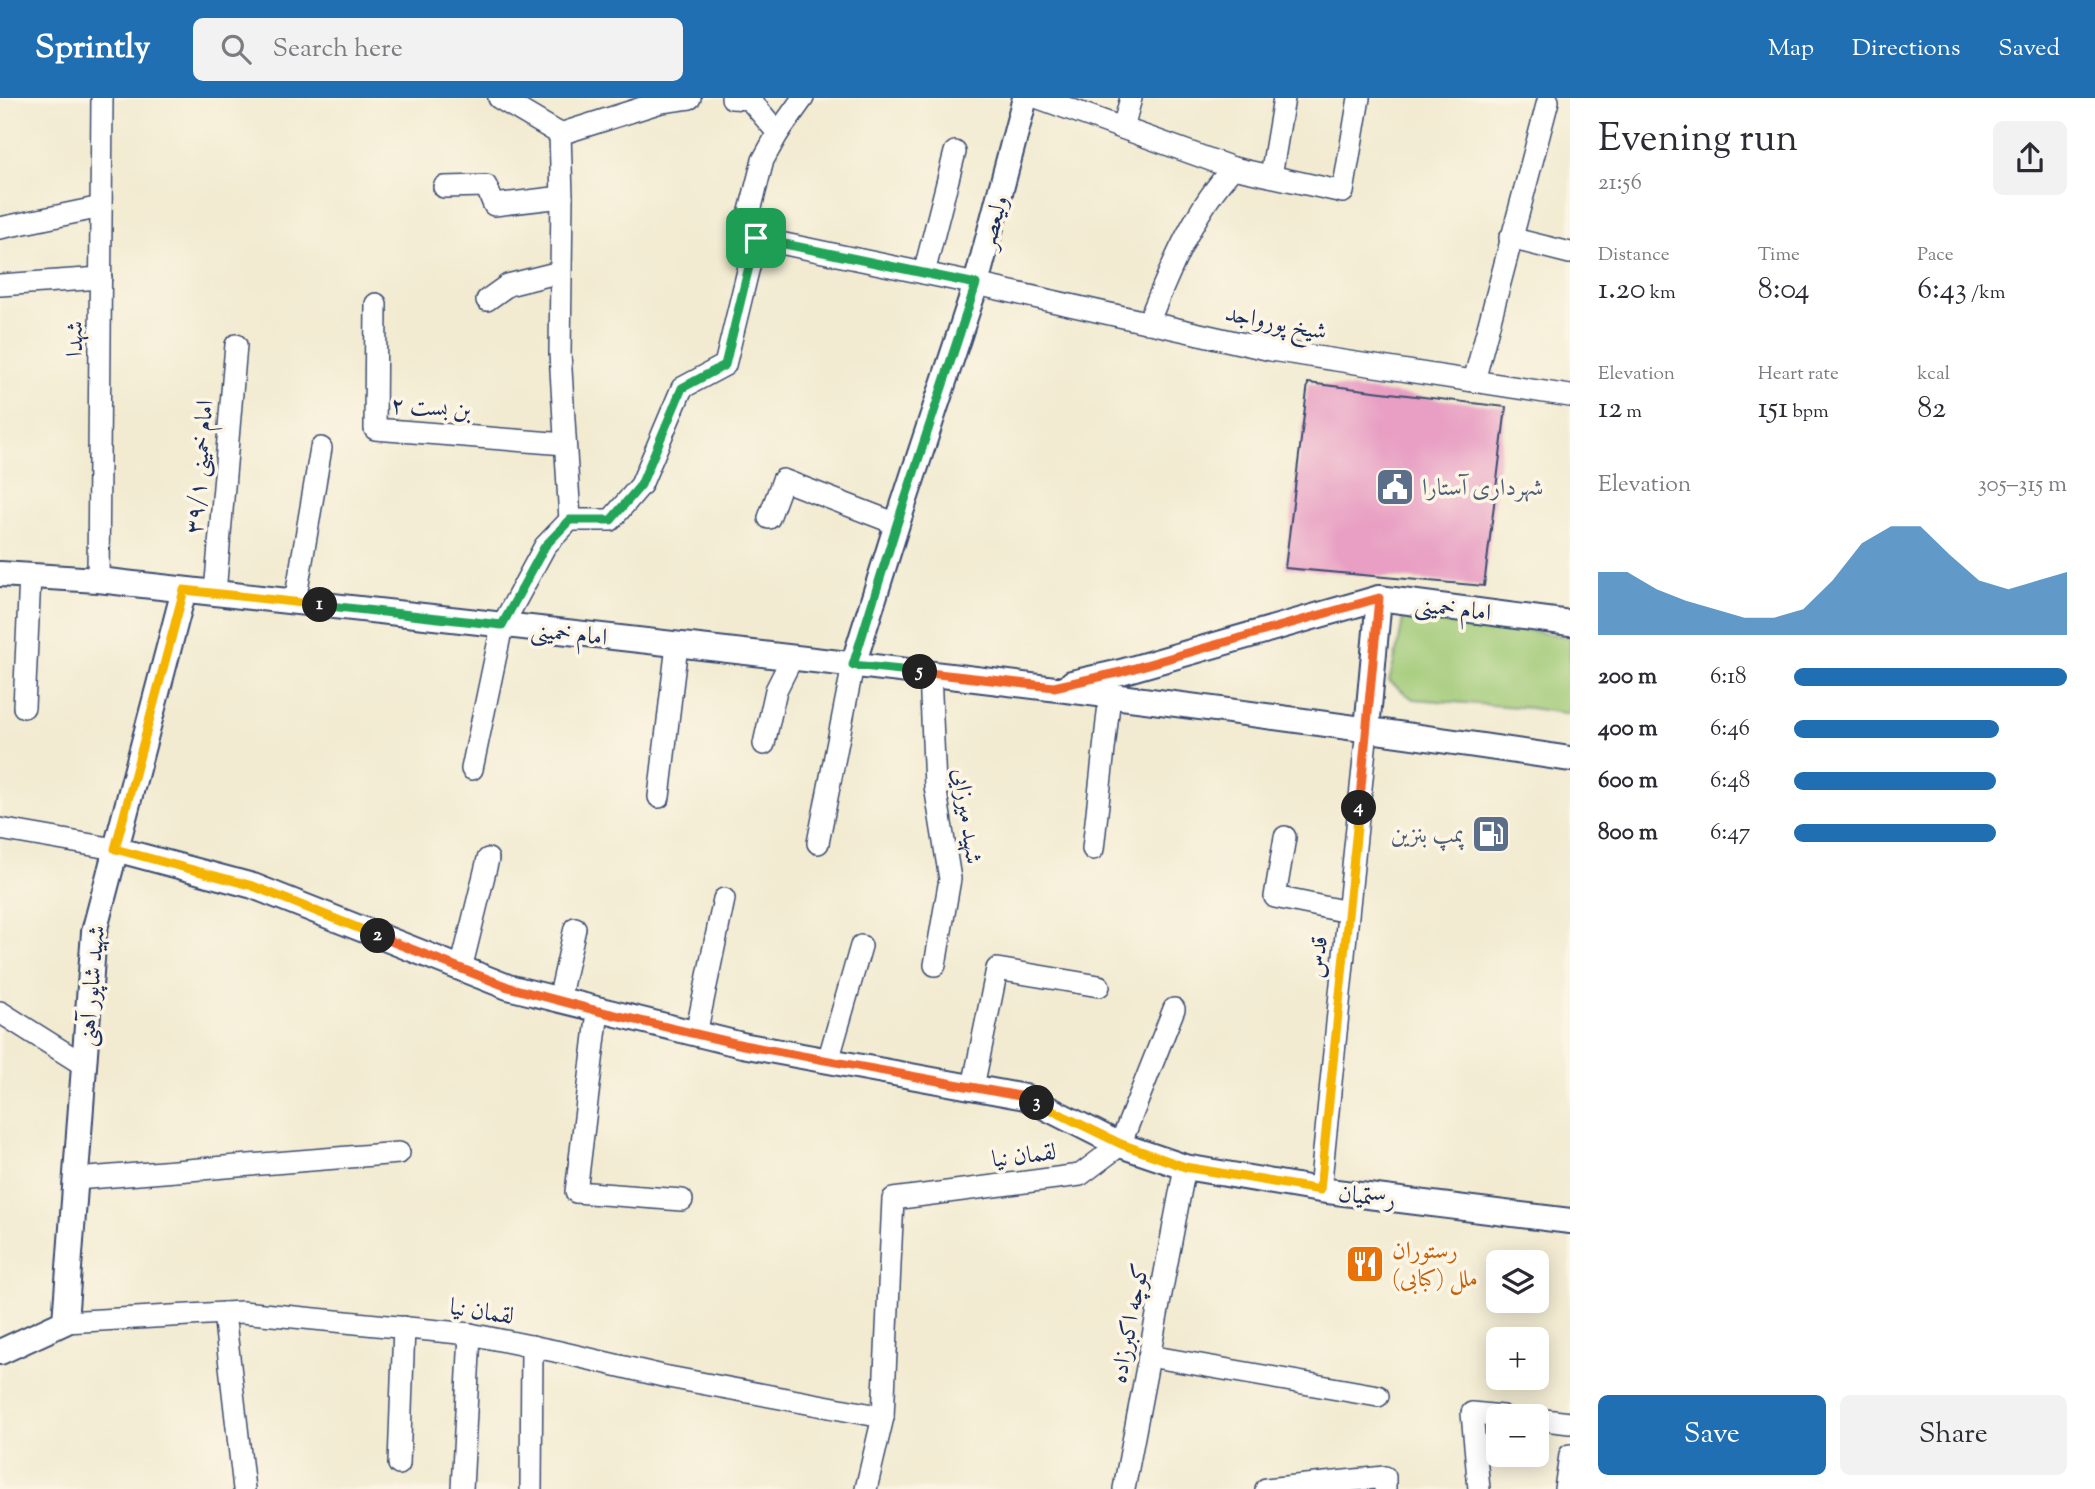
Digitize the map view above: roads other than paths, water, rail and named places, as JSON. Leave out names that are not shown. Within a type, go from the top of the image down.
[{"type":"street","name":"شهدا","points":[[99,580],[102,98]]},
{"type":"street","points":[[499,98],[560,134],[661,100],[690,98]]},
{"type":"street","points":[[732,98],[749,99],[778,133]]},
{"type":"street","points":[[472,769],[502,625],[545,546],[570,520],[611,520],[641,485],[682,388],[725,365],[756,238],[749,215],[763,160],[803,98]]},
{"type":"street","name":"ولیعصر","points":[[853,665],[976,284],[1025,98]]},
{"type":"street","points":[[1039,98],[1233,168],[1343,192],[1359,98]]},
{"type":"street","points":[[1123,128],[1131,98]]},
{"type":"street","points":[[1271,176],[1284,98]]},
{"type":"street","points":[[1474,381],[1548,101]]},
{"type":"street","points":[[560,134],[560,353],[570,520]]},
{"type":"street","points":[[924,273],[955,152]]},
{"type":"street","points":[[1147,323],[1191,228],[1222,180],[1233,168]]},
{"type":"street","points":[[444,187],[486,186],[494,205],[562,197]]},
{"type":"street","points":[[0,228],[101,207]]},
{"type":"street","name":"شیخ پورواجد","points":[[756,238],[1271,350],[1570,396]]},
{"type":"street","points":[[1510,238],[1570,253]]},
{"type":"street","points":[[488,300],[508,285],[560,272]]},
{"type":"street","points":[[0,285],[101,278]]},
{"type":"street","name":"بن بست ۲","points":[[376,304],[375,429],[565,444]]},
{"type":"street","name":"امام خمینی ۳۹/۱","points":[[215,593],[236,345]]},
{"type":"street","points":[[295,603],[321,448]]},
{"type":"street","points":[[769,518],[783,480],[897,524]]},
{"type":"street","name":"امام خمینی","points":[[0,574],[99,580],[1054,687],[1570,759]]},
{"type":"street","points":[[24,706],[30,576]]},
{"type":"street","name":"شهید شاپور آهنی","points":[[65,1322],[94,932],[184,590]]},
{"type":"street","points":[[1367,729],[1379,598]]},
{"type":"street","name":"امام خمینی","points":[[1054,687],[1121,672],[1379,598],[1570,624]]},
{"type":"street","points":[[659,797],[677,645]]},
{"type":"street","points":[[764,744],[776,690],[792,658]]},
{"type":"street","points":[[818,843],[853,665]]},
{"type":"street","name":"شهید میرزایی","points":[[930,673],[935,786],[950,879],[935,965]]},
{"type":"street","points":[[1093,849],[1110,695]]},
{"type":"street","name":"قدس","points":[[1320,1190],[1367,729]]},
{"type":"street","name":"رستمیان","points":[[0,829],[115,849],[253,886],[508,987],[598,1011],[743,1045],[1025,1097],[1121,1144],[1185,1167],[1320,1190],[1570,1221]]},
{"type":"street","points":[[1285,837],[1275,897],[1348,912]]},
{"type":"street","points":[[461,969],[488,859]]},
{"type":"street","points":[[696,1034],[724,899]]},
{"type":"street","points":[[559,1000],[575,928]]},
{"type":"street","points":[[828,1061],[861,946]]},
{"type":"street","points":[[973,1087],[997,969],[1098,986]]},
{"type":"street","points":[[1121,1144],[1174,1009]]},
{"type":"street","points":[[598,1011],[576,1192],[682,1200]]},
{"type":"street","points":[[0,1012],[84,1065]]},
{"type":"street","name":"لقمان نیا","points":[[866,1489],[883,1417],[893,1199],[1080,1175],[1121,1144]]},
{"type":"street","points":[[76,1179],[399,1153]]},
{"type":"street","name":"کوچه اکبرزاده","points":[[1124,1489],[1185,1167]]},
{"type":"street","name":"لقمان نیا","points":[[65,1322],[242,1312],[470,1334],[663,1376],[883,1417]]},
{"type":"street","points":[[224,1313],[244,1489]]},
{"type":"street","points":[[0,1352],[65,1322]]},
{"type":"street","points":[[399,1464],[404,1327]]},
{"type":"street","points":[[462,1489],[470,1334]]},
{"type":"street","points":[[531,1489],[532,1346]]},
{"type":"street","points":[[1149,1356],[1378,1396]]},
{"type":"street","points":[[1479,1489],[1472,1413],[1486,1414]]},
{"type":"street","points":[[1549,1421],[1570,1423]]},
{"type":"street","points":[[1565,1489],[1570,1455]]},
{"type":"street","points":[[1266,1489],[1385,1478],[1385,1489]]},
{"type":"place","name":"شهرداری آستارا","points":[[1395,487]]},
{"type":"place","name":"پمپ بنزین","points":[[1491,834]]},
{"type":"place","name":"رستوران ملل (کبابی)","points":[[1365,1264]]}]
